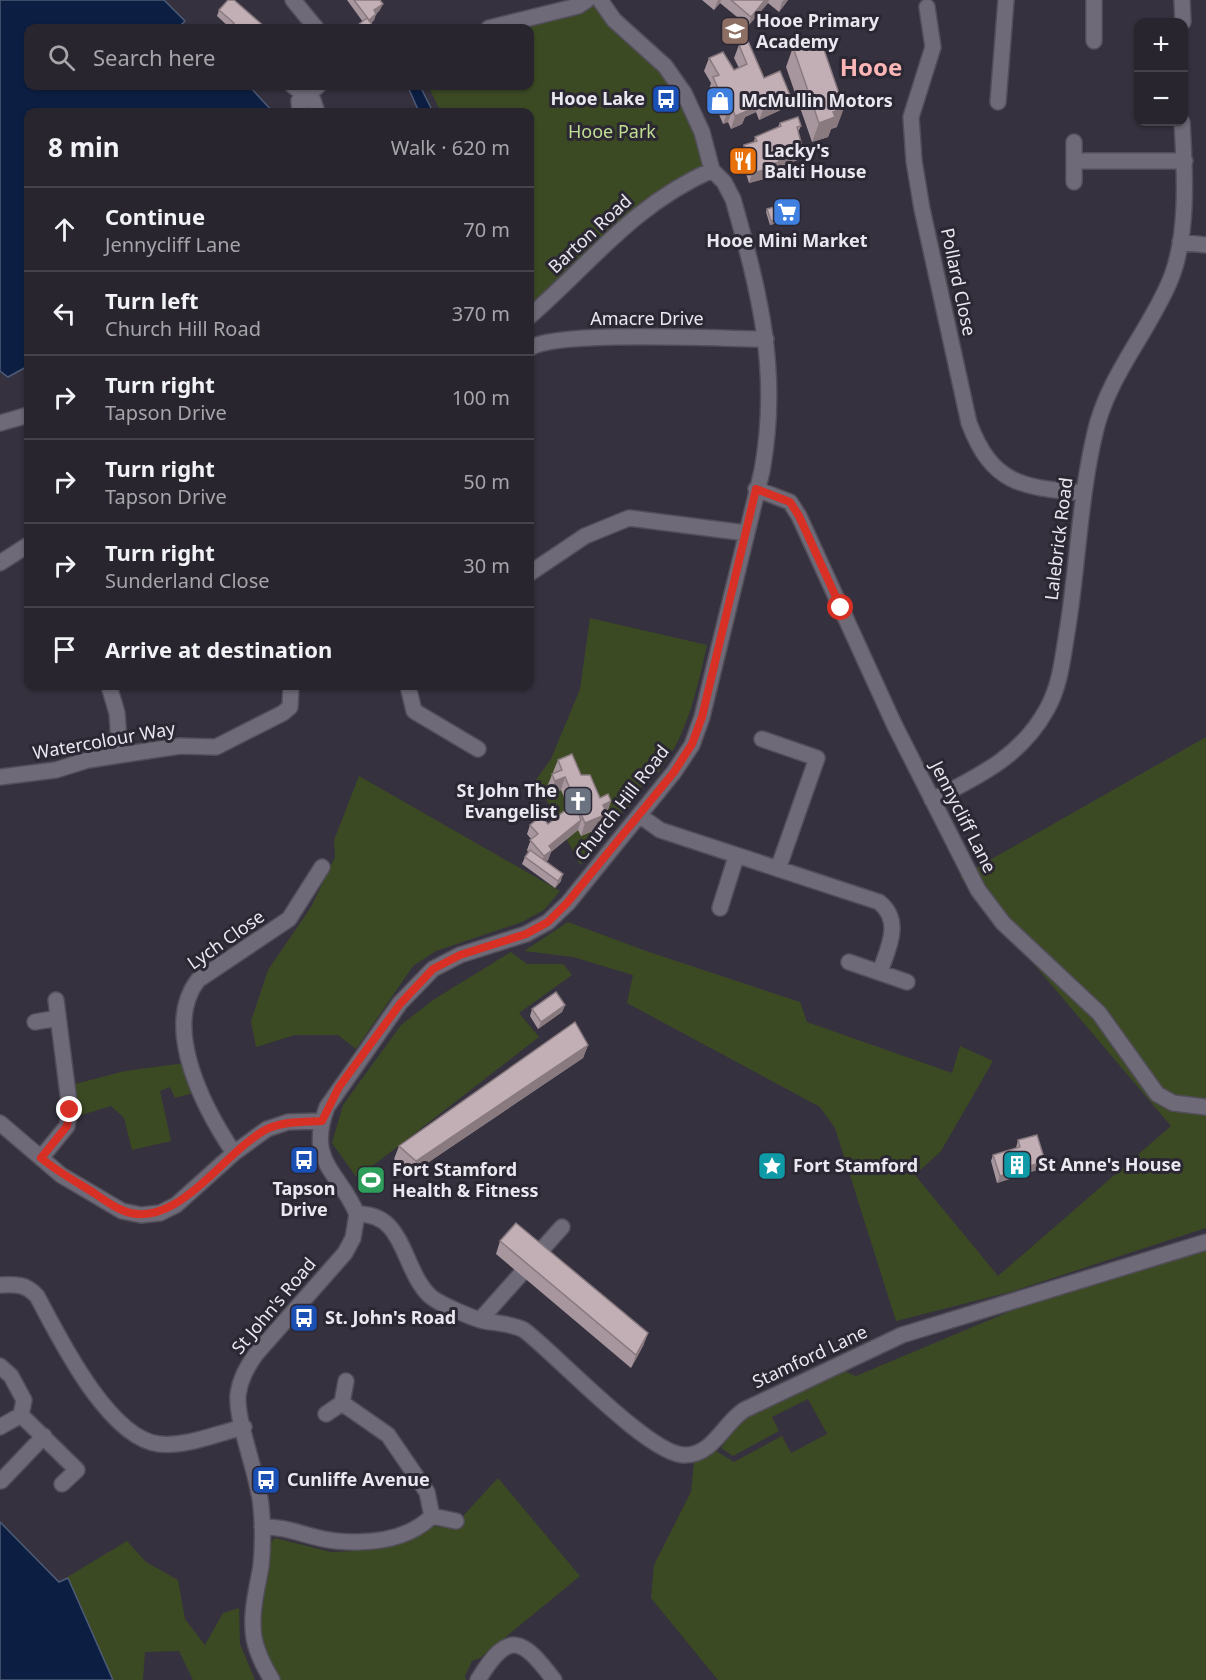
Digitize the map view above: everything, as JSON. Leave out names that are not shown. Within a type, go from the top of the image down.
[{"type":"street","points":[[293,0],[313,24]]},
{"type":"street","points":[[505,24],[578,6],[587,0]]},
{"type":"street","points":[[600,0],[614,20],[664,66],[684,93],[702,132],[712,170]]},
{"type":"street","points":[[998,102],[1006,0]]},
{"type":"street","points":[[1094,0],[1094,41]]},
{"type":"street","points":[[1182,0],[1183,18]]},
{"type":"street","name":"Pollard Close","points":[[927,7],[933,47],[911,117],[914,161],[922,209],[969,423],[978,446],[994,466],[1011,480],[1032,488],[1084,493]]},
{"type":"street","points":[[300,108],[299,101],[313,90],[316,108]]},
{"type":"street","name":"Lalebrick Road","points":[[932,800],[988,771],[1012,755],[1032,733],[1047,708],[1060,677],[1078,558],[1084,493],[1095,431],[1109,390],[1169,284],[1177,262],[1185,161],[1182,126]]},
{"type":"street","points":[[1074,142],[1074,182]]},
{"type":"street","points":[[1074,161],[1185,161]]},
{"type":"street","name":"Church Hill Road","points":[[357,1214],[351,1201],[327,1169],[320,1139],[322,1121],[339,1087],[413,988],[433,969],[460,955],[526,934],[548,922],[567,903],[674,772],[692,744],[699,726],[769,430],[766,339],[762,308],[738,216],[724,182],[712,170]]},
{"type":"street","name":"Barton Road","points":[[534,312],[623,226],[660,198],[712,170]]},
{"type":"street","points":[[1180,242],[1206,245]]},
{"type":"street","name":"Amacre Drive","points":[[534,345],[589,338],[766,339]]},
{"type":"street","points":[[0,423],[24,416]]},
{"type":"street","name":"Jennycliff Lane","points":[[756,489],[790,502],[799,516],[894,724],[978,890],[1003,923],[1099,1013],[1157,1094],[1173,1103],[1206,1107]]},
{"type":"street","points":[[534,570],[585,536],[629,518],[746,533]]},
{"type":"street","points":[[0,563],[24,548]]},
{"type":"street","points":[[110,690],[117,713],[120,755]]},
{"type":"street","name":"Watercolour Way","points":[[0,774],[56,770],[120,755],[180,746],[216,747],[283,713],[290,707],[291,690]]},
{"type":"street","points":[[409,690],[414,711],[478,749]]},
{"type":"street","points":[[762,739],[817,758],[778,869]]},
{"type":"street","points":[[639,815],[660,830],[879,902],[887,909],[893,921],[893,933],[880,972]]},
{"type":"street","points":[[720,908],[736,856]]},
{"type":"street","name":"Lych Close","points":[[234,1153],[212,1120],[195,1080],[185,1038],[184,1010],[189,992],[198,980],[289,919],[322,867]]},
{"type":"street","points":[[849,962],[907,982]]},
{"type":"street","points":[[41,1158],[67,1126],[70,1110],[56,1000]]},
{"type":"street","points":[[35,1022],[58,1018]]},
{"type":"street","points":[[0,1124],[62,1175],[122,1211],[141,1215],[160,1213],[176,1205],[234,1153],[267,1129],[288,1122],[322,1121]]},
{"type":"street","name":"Stamford Lane","points":[[357,1214],[376,1216],[391,1225],[408,1263],[432,1298],[480,1320],[522,1329],[644,1434],[666,1450],[690,1455],[709,1447],[734,1416],[744,1410],[902,1335],[1206,1242]]},
{"type":"street","name":"St John's Road","points":[[272,1680],[260,1660],[254,1638],[253,1615],[261,1562],[262,1527],[258,1480],[238,1410],[238,1396],[245,1370],[256,1354],[345,1253],[353,1238],[357,1214]]},
{"type":"street","points":[[536,1256],[562,1227]]},
{"type":"street","points":[[480,1320],[520,1275]]},
{"type":"street","points":[[0,1285],[18,1284],[31,1289],[38,1296],[83,1375],[110,1412],[135,1437],[159,1444],[188,1441],[244,1427]]},
{"type":"street","points":[[0,1366],[11,1376],[24,1400],[21,1415],[0,1427]]},
{"type":"street","points":[[326,1414],[342,1403],[346,1382]]},
{"type":"street","points":[[342,1403],[388,1435],[427,1492],[432,1516]]},
{"type":"street","points":[[21,1415],[77,1470],[62,1484]]},
{"type":"street","points":[[1,1480],[44,1436]]},
{"type":"street","points":[[432,1516],[456,1521]]},
{"type":"street","points":[[262,1527],[276,1526],[336,1541],[398,1538],[420,1528],[432,1516]]},
{"type":"street","points":[[478,1680],[494,1658],[509,1645],[520,1644],[529,1649],[554,1680]]},
{"type":"green space","name":"Hooe Park","points":[[600,0],[665,66],[712,170],[691,179],[537,310],[534,304],[534,108],[439,108],[430,90],[534,90],[534,24],[505,24]]},
{"type":"green space","points":[[590,618],[707,645],[691,709],[673,750],[646,784],[628,796],[632,805],[618,816],[580,865],[536,780],[551,759],[580,689]]},
{"type":"green space","points":[[1206,737],[1206,1228],[1010,1292],[896,1321],[835,1128],[820,1107],[627,1003],[633,975],[573,957],[524,951],[568,922],[646,951],[800,1002],[807,1022],[952,1073],[960,1046],[993,1061],[941,1151],[915,1175],[998,1276],[1171,1126],[960,877]]},
{"type":"green space","points":[[359,776],[560,891],[544,910],[522,922],[436,951],[413,966],[356,1049],[338,1035],[295,1035],[256,1047],[251,1021],[268,970],[311,907],[335,857],[334,840]]},
{"type":"green space","points":[[511,952],[527,964],[563,964],[572,975],[519,1013],[539,1037],[357,1178],[332,1143],[343,1105],[401,1025],[433,1000]]},
{"type":"green space","points":[[185,1063],[193,1093],[175,1098],[170,1087],[160,1091],[171,1141],[132,1150],[124,1118],[111,1106],[75,1117],[78,1104],[75,1084],[125,1071]]},
{"type":"green space","points":[[1206,1246],[1206,1680],[718,1680],[651,1598],[654,1565],[691,1492],[694,1463],[716,1451],[734,1462],[782,1436],[791,1453],[827,1434],[808,1399],[772,1417],[779,1431],[733,1456],[721,1448],[743,1415],[842,1370],[856,1376],[1032,1302]]},
{"type":"green space","points":[[498,1478],[580,1576],[480,1658],[472,1661],[465,1676],[466,1680],[281,1680],[274,1670],[260,1632],[270,1543],[275,1538],[331,1552],[354,1551],[364,1547],[389,1547],[411,1540],[431,1526],[452,1528]]},
{"type":"green space","points":[[0,1522],[59,1582],[127,1541],[146,1562],[178,1580],[185,1619],[205,1645],[223,1613],[239,1608],[240,1644],[255,1680],[193,1680],[179,1651],[145,1652],[143,1680],[58,1680]]},
{"type":"water","points":[[0,0],[164,0],[185,21],[182,24],[24,24],[24,90],[253,90],[269,108],[24,108],[24,368],[8,377],[0,371]]},
{"type":"water","points":[[409,90],[422,90],[431,108],[417,108]]},
{"type":"water","points":[[0,1522],[59,1582],[68,1578],[113,1680],[0,1680]]},
{"type":"building","points":[[228,0],[234,0],[261,24],[233,24],[219,10]]},
{"type":"building","points":[[354,0],[380,0],[383,4],[374,10],[376,14],[369,20]]},
{"type":"building","points":[[731,0],[765,0],[751,17]]},
{"type":"building","points":[[367,18],[372,24],[359,24]]},
{"type":"building","points":[[820,38],[844,108],[833,112],[835,117],[819,123],[793,47]]},
{"type":"building","points":[[748,41],[764,78],[780,71],[790,95],[764,107],[760,99],[745,106],[747,111],[735,116],[733,109],[728,111],[713,77],[719,75],[709,58],[723,52],[734,70],[747,64],[739,45]]},
{"type":"building","points":[[798,117],[801,126],[797,127],[803,150],[778,159],[779,162],[767,166],[768,169],[752,173],[744,145],[757,141],[755,137],[781,126],[780,123]]},
{"type":"building","points":[[795,201],[798,212],[771,221],[767,209]]},
{"type":"building","points":[[572,754],[581,775],[590,775],[600,798],[608,794],[611,801],[603,805],[607,814],[585,823],[565,777],[555,781],[552,774],[562,770],[558,760]]},
{"type":"building","points":[[576,807],[581,820],[549,846],[552,850],[544,856],[530,840],[538,834],[530,825],[541,816],[548,824],[563,812]]},
{"type":"building","points":[[530,850],[563,874],[558,881],[525,857]]},
{"type":"building","points":[[556,992],[565,1005],[541,1022],[532,1009]]},
{"type":"building","points":[[575,1022],[588,1045],[416,1161],[399,1146]]},
{"type":"building","name":"St Anne's House","points":[[1037,1135],[1045,1161],[1000,1176],[993,1155],[1020,1147],[1018,1140]]},
{"type":"building","points":[[516,1223],[648,1333],[636,1355],[500,1241]]},
{"type":"place","name":"Hooe Primary Academy","points":[[735,31]]},
{"type":"place","name":"Hooe Lake","points":[[666,99]]},
{"type":"place","name":"McMullin Motors","points":[[720,101]]},
{"type":"place","name":"Lacky's Balti House","points":[[743,161]]},
{"type":"place","name":"Hooe Mini Market","points":[[787,212]]},
{"type":"place","name":"St John The Evangelist","points":[[578,801]]},
{"type":"place","name":"Tapson Drive","points":[[304,1160]]},
{"type":"place","name":"St Anne's House","points":[[1017,1165]]},
{"type":"place","name":"Fort Stamford","points":[[772,1166]]},
{"type":"place","name":"Fort Stamford Health & Fitness","points":[[371,1180]]},
{"type":"place","name":"St. John's Road","points":[[304,1318]]},
{"type":"place","name":"Cunliffe Avenue","points":[[266,1480]]},
{"type":"district","name":"Hooe","points":[[871,68]]},
{"type":"route","points":[[70,1110],[67,1126],[41,1158],[62,1175],[122,1211],[141,1215],[160,1213],[176,1205],[234,1153],[267,1129],[288,1122],[322,1121],[339,1087],[369,1050],[413,988],[433,969],[460,955],[526,934],[548,922],[567,903],[674,772],[692,744],[702,717],[756,489],[790,502],[799,516],[841,608]]}]
